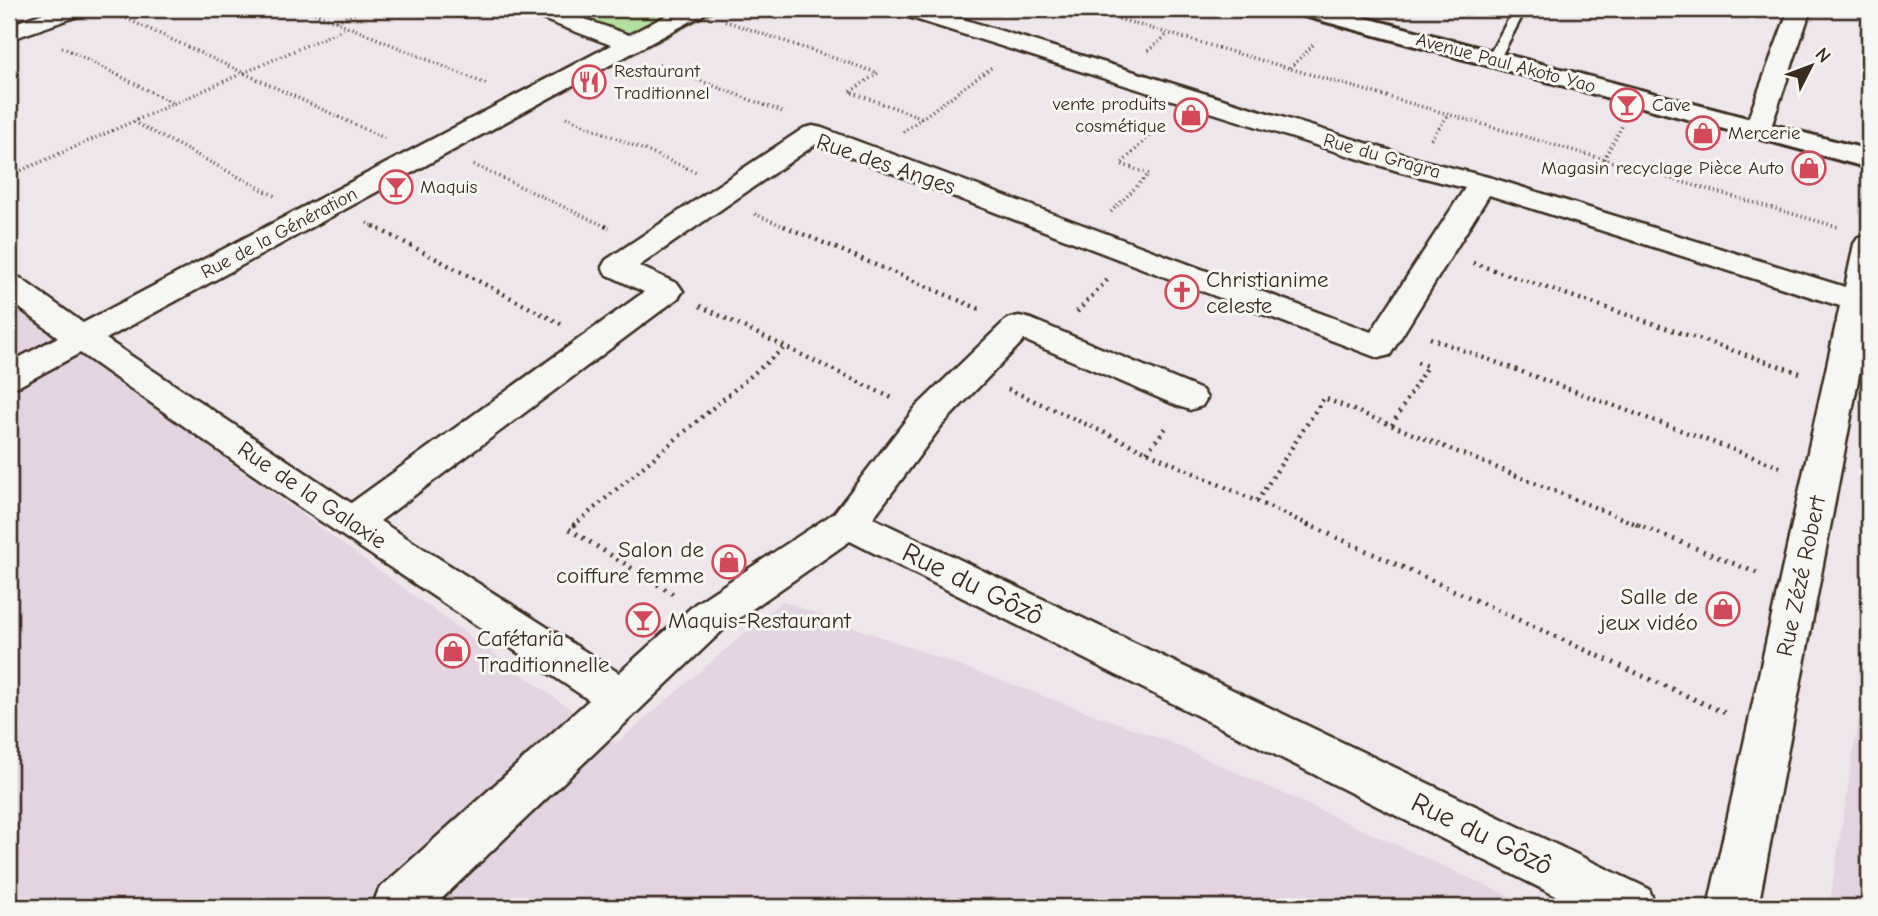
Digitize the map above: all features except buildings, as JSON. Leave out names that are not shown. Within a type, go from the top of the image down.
[{"type":"street","points":[[16,31],[76,9]]},
{"type":"street","points":[[537,9],[624,47]]},
{"type":"street","name":"Rue de la Génération","points":[[9,377],[695,9]]},
{"type":"street","name":"Rue du Gragra","points":[[907,9],[958,15],[1021,44],[1857,301]]},
{"type":"street","name":"Avenue Paul Akoto Yao","points":[[1309,9],[1869,159]]},
{"type":"street","points":[[1757,130],[1800,9]]},
{"type":"street","name":"Rue des Anges","points":[[667,291],[617,267],[813,134],[1132,254],[1385,336]]},
{"type":"street","points":[[1385,336],[1482,184]]},
{"type":"street","name":"Rue Zézé Robert","points":[[1733,907],[1857,301],[1856,236]]},
{"type":"street","name":"Rue de la Galaxie","points":[[9,285],[81,339],[352,522],[621,696]]},
{"type":"street","points":[[352,522],[667,291]]},
{"type":"street","points":[[397,907],[710,616],[848,523],[929,416],[1019,326],[1190,398]]},
{"type":"street","name":"Rue du Gôzô","points":[[848,523],[1631,907]]},
{"type":"lane","points":[[1493,59],[1520,9]]},
{"type":"path","points":[[106,9],[243,73],[648,246]]},
{"type":"path","points":[[336,21],[365,9]]},
{"type":"path","points":[[695,9],[878,73],[850,92],[923,118]]},
{"type":"path","points":[[1084,9],[1856,236]]},
{"type":"path","points":[[9,176],[349,26]]},
{"type":"path","points":[[16,31],[174,104]]},
{"type":"path","points":[[872,156],[1021,44]]},
{"type":"path","points":[[624,47],[824,127],[813,134]]},
{"type":"path","points":[[1085,237],[1149,174],[1121,164],[1191,97]]},
{"type":"path","points":[[133,122],[596,343]]},
{"type":"path","points":[[718,198],[1019,326]]},
{"type":"path","points":[[1439,252],[1840,387]]},
{"type":"path","points":[[1051,339],[1132,254]]},
{"type":"path","points":[[667,291],[929,416]]},
{"type":"path","points":[[1385,336],[1427,366],[1392,425]]},
{"type":"path","points":[[1385,336],[1820,481]]},
{"type":"path","points":[[710,616],[569,529],[785,347]]},
{"type":"path","points":[[972,373],[1769,733]]},
{"type":"path","points":[[1257,501],[1324,398],[1798,589]]},
{"type":"shaded area","points":[[9,302],[617,743],[782,601],[1167,741],[1533,907],[9,907]]},
{"type":"shaded area","points":[[1869,654],[1869,907],[1829,907]]},
{"type":"green space","points":[[557,9],[718,9],[654,44]]},
{"type":"place","name":"Restaurant Traditionnel","points":[[589,82]]},
{"type":"place","name":"Cave","points":[[1627,105]]},
{"type":"place","name":"vente produits cosmétique","points":[[1191,115]]},
{"type":"place","name":"Mercerie","points":[[1703,133]]},
{"type":"place","name":"Magasin recyclage Pièce Auto","points":[[1809,168]]},
{"type":"place","name":"Maquis","points":[[396,187]]},
{"type":"place","name":"Christianime celeste","points":[[1182,292]]},
{"type":"place","name":"Salon de coiffure femme","points":[[729,562]]},
{"type":"place","name":"Salle de jeux vidéo","points":[[1723,609]]},
{"type":"place","name":"Maquis-Restaurant","points":[[643,620]]},
{"type":"place","name":"Cafétaria Traditionnelle","points":[[453,651]]}]
